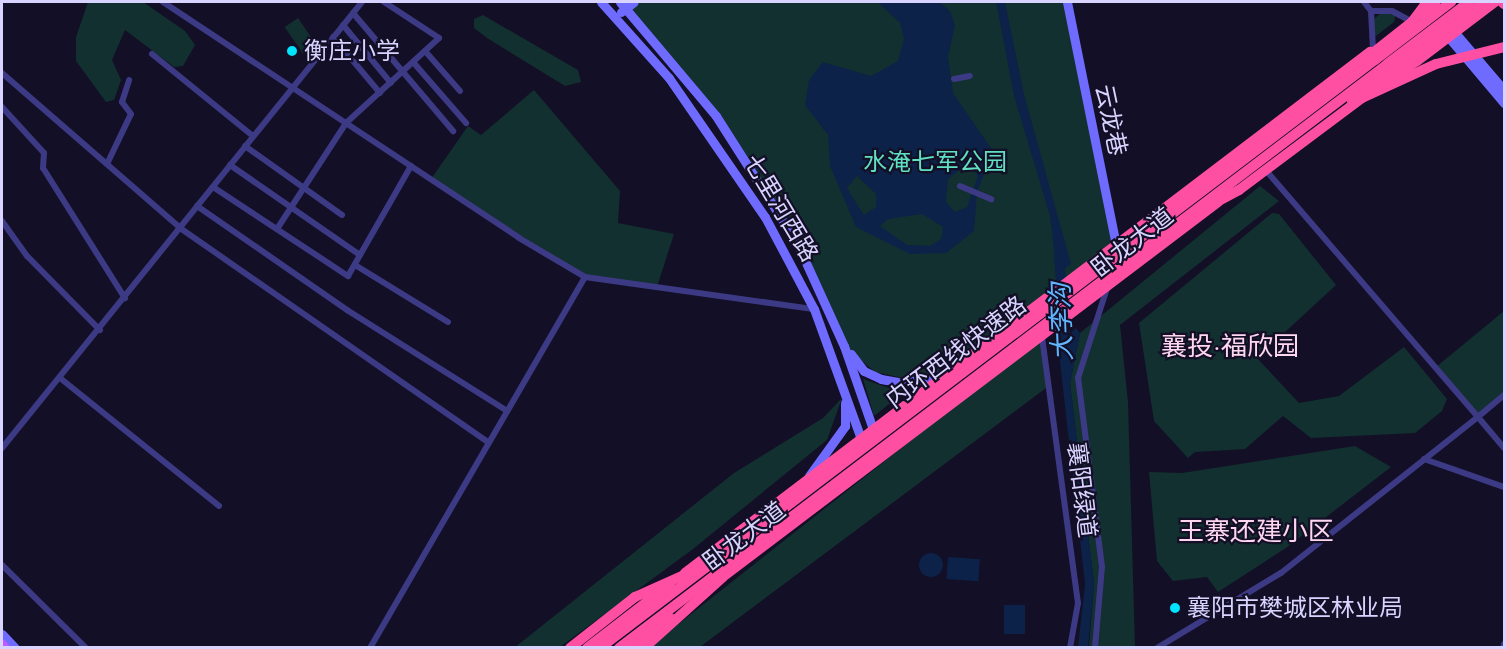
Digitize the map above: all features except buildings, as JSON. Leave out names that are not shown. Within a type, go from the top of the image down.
[{"type":"highway","points":[[1409,20],[1427,2]]},
{"type":"highway","name":"卧龙大道","points":[[587,648],[860,437],[1116,246],[1436,2]]},
{"type":"highway","points":[[1174,220],[1224,166],[1409,20],[1436,2]]},
{"type":"highway","name":"内环西线快速路","points":[[619,648],[759,543],[1451,2]]},
{"type":"highway","name":"内环西线快速路","points":[[600,648],[714,561],[1469,2]]},
{"type":"highway","name":"卧龙大道","points":[[633,648],[1484,2]]},
{"type":"highway","points":[[1174,220],[1239,190],[1494,2]]},
{"type":"highway","points":[[1460,19],[1494,2]]},
{"type":"highway","points":[[1362,98],[1436,64],[1504,47]]},
{"type":"highway","points":[[644,648],[759,543]]},
{"type":"highway","points":[[570,648],[635,597],[714,561]]},
{"type":"main road","points":[[2,644],[5,648]]},
{"type":"street","points":[[163,2],[585,277],[814,309]]},
{"type":"street","points":[[2,448],[100,330],[362,2]]},
{"type":"street","points":[[277,229],[346,123],[439,38],[384,2]]},
{"type":"street","name":"云龙巷","points":[[1067,2],[1116,246]]},
{"type":"street","points":[[1364,2],[1371,11],[1373,45]]},
{"type":"street","name":"七里河西路","points":[[607,4],[615,18],[720,146],[814,309],[871,468]]},
{"type":"street","points":[[615,18],[627,4]]},
{"type":"street","name":"七里河西路","points":[[627,4],[716,116],[761,182],[797,243],[844,346],[882,460]]},
{"type":"street","points":[[1371,11],[1392,10],[1409,20]]},
{"type":"street","points":[[352,13],[453,131]]},
{"type":"street","points":[[343,25],[391,83]]},
{"type":"street","points":[[1447,29],[1504,90]]},
{"type":"street","points":[[1447,29],[1504,103]]},
{"type":"street","points":[[333,37],[380,93]]},
{"type":"street","points":[[425,51],[460,91]]},
{"type":"street","points":[[152,54],[253,136]]},
{"type":"street","points":[[413,63],[466,123]]},
{"type":"street","points":[[2,76],[180,228],[487,441]]},
{"type":"street","points":[[954,79],[970,76]]},
{"type":"street","points":[[107,164],[131,114],[122,102],[129,80]]},
{"type":"street","points":[[2,107],[44,153],[43,168],[125,298]]},
{"type":"street","points":[[245,146],[342,215]]},
{"type":"street","points":[[230,165],[360,255]]},
{"type":"street","points":[[213,187],[348,276],[411,165]]},
{"type":"street","points":[[1264,167],[1504,448]]},
{"type":"street","points":[[960,186],[991,199]]},
{"type":"street","points":[[197,206],[347,310],[506,410]]},
{"type":"street","points":[[2,221],[27,256],[100,330]]},
{"type":"street","points":[[354,265],[448,322]]},
{"type":"street","points":[[370,648],[487,441],[585,277]]},
{"type":"street","points":[[1095,648],[1102,567],[1078,378],[1107,288]]},
{"type":"street","name":"襄阳绿道","points":[[1047,334],[1078,603],[1070,648]]},
{"type":"street","points":[[844,346],[864,371],[881,379],[904,383],[945,374]]},
{"type":"street","points":[[808,477],[845,426],[839,374]]},
{"type":"street","points":[[60,378],[219,506]]},
{"type":"street","points":[[1157,648],[1281,573],[1504,395]]},
{"type":"street","points":[[1424,459],[1504,487]]},
{"type":"street","points":[[2,565],[86,648]]},
{"type":"street","points":[[2,634],[15,648]]},
{"type":"green space","points":[[88,2],[143,2],[185,31],[195,45],[183,66],[174,67],[125,30],[112,60],[121,80],[114,100],[106,102],[76,61],[76,37]]},
{"type":"green space","name":"水淹七军公园","points":[[634,2],[1067,2],[1116,246],[945,374],[903,378],[875,372],[844,346],[815,279],[716,116],[626,8]]},
{"type":"green space","points":[[1386,9],[1396,14],[1394,22],[1376,36],[1371,33],[1369,23]]},
{"type":"green space","points":[[483,15],[578,70],[581,82],[565,86],[487,38],[474,28],[474,19]]},
{"type":"green space","points":[[298,18],[316,45],[303,53],[285,27]]},
{"type":"green space","points":[[534,90],[620,191],[618,223],[674,234],[657,287],[585,277],[431,179],[468,126],[481,135]]},
{"type":"green space","points":[[1260,186],[1279,201],[1120,325],[1128,402],[1135,647],[1089,647],[1094,584],[1070,383],[1080,333]]},
{"type":"green space","points":[[1272,213],[1279,214],[1336,285],[1257,358],[1299,403],[1339,396],[1404,347],[1447,399],[1442,411],[1415,433],[1311,438],[1283,416],[1245,449],[1195,452],[1188,458],[1154,421],[1139,323]]},
{"type":"green space","points":[[1504,311],[1504,395],[1478,417],[1436,367]]},
{"type":"green space","points":[[1042,337],[1050,385],[700,647],[648,648]]},
{"type":"green space","points":[[863,379],[889,388],[909,388],[874,416]]},
{"type":"green space","points":[[842,398],[827,440],[693,549],[560,647],[514,648],[734,473],[823,418]]},
{"type":"green space","points":[[1355,446],[1391,467],[1286,548],[1218,592],[1207,577],[1173,581],[1157,561],[1149,472],[1182,473]]},
{"type":"water","points":[[878,2],[939,2],[950,11],[955,25],[948,57],[953,93],[993,151],[977,192],[974,231],[946,253],[910,254],[856,227],[830,166],[828,135],[805,105],[809,80],[823,62],[871,76],[898,61],[904,39],[900,23]],"holes":[[[967,164],[978,176],[967,207],[955,212],[946,202],[948,179]],[[857,176],[876,194],[876,207],[864,215],[847,188]],[[922,214],[943,227],[941,239],[930,246],[907,245],[880,226],[888,219]]]},
{"type":"water","points":[[996,2],[1005,2],[1024,94],[1071,264],[1057,274],[1050,216],[1014,96]]},
{"type":"water","points":[[1076,328],[1080,333],[1070,383],[1094,584],[1088,648],[1078,647],[1085,584],[1058,344]]},
{"type":"water","points":[[931,553],[940,556],[943,565],[940,574],[931,577],[922,574],[919,565],[922,556]]},
{"type":"water","points":[[948,557],[980,559],[978,581],[946,579]]},
{"type":"water","points":[[1004,605],[1025,605],[1025,634],[1004,634]]},
{"type":"waterway","name":"大李沟","points":[[1059,258],[1062,294]]},
{"type":"waterway","name":"大李沟","points":[[1064,312],[1066,350]]},
{"type":"place","name":"衡庄小学","points":[[292,51]]},
{"type":"place","name":"襄阳市樊城区林业局","points":[[1175,608]]},
{"type":"district","name":"襄投·福欣园","points":[[1230,347]]},
{"type":"district","name":"王寨还建小区","points":[[1256,532]]}]
